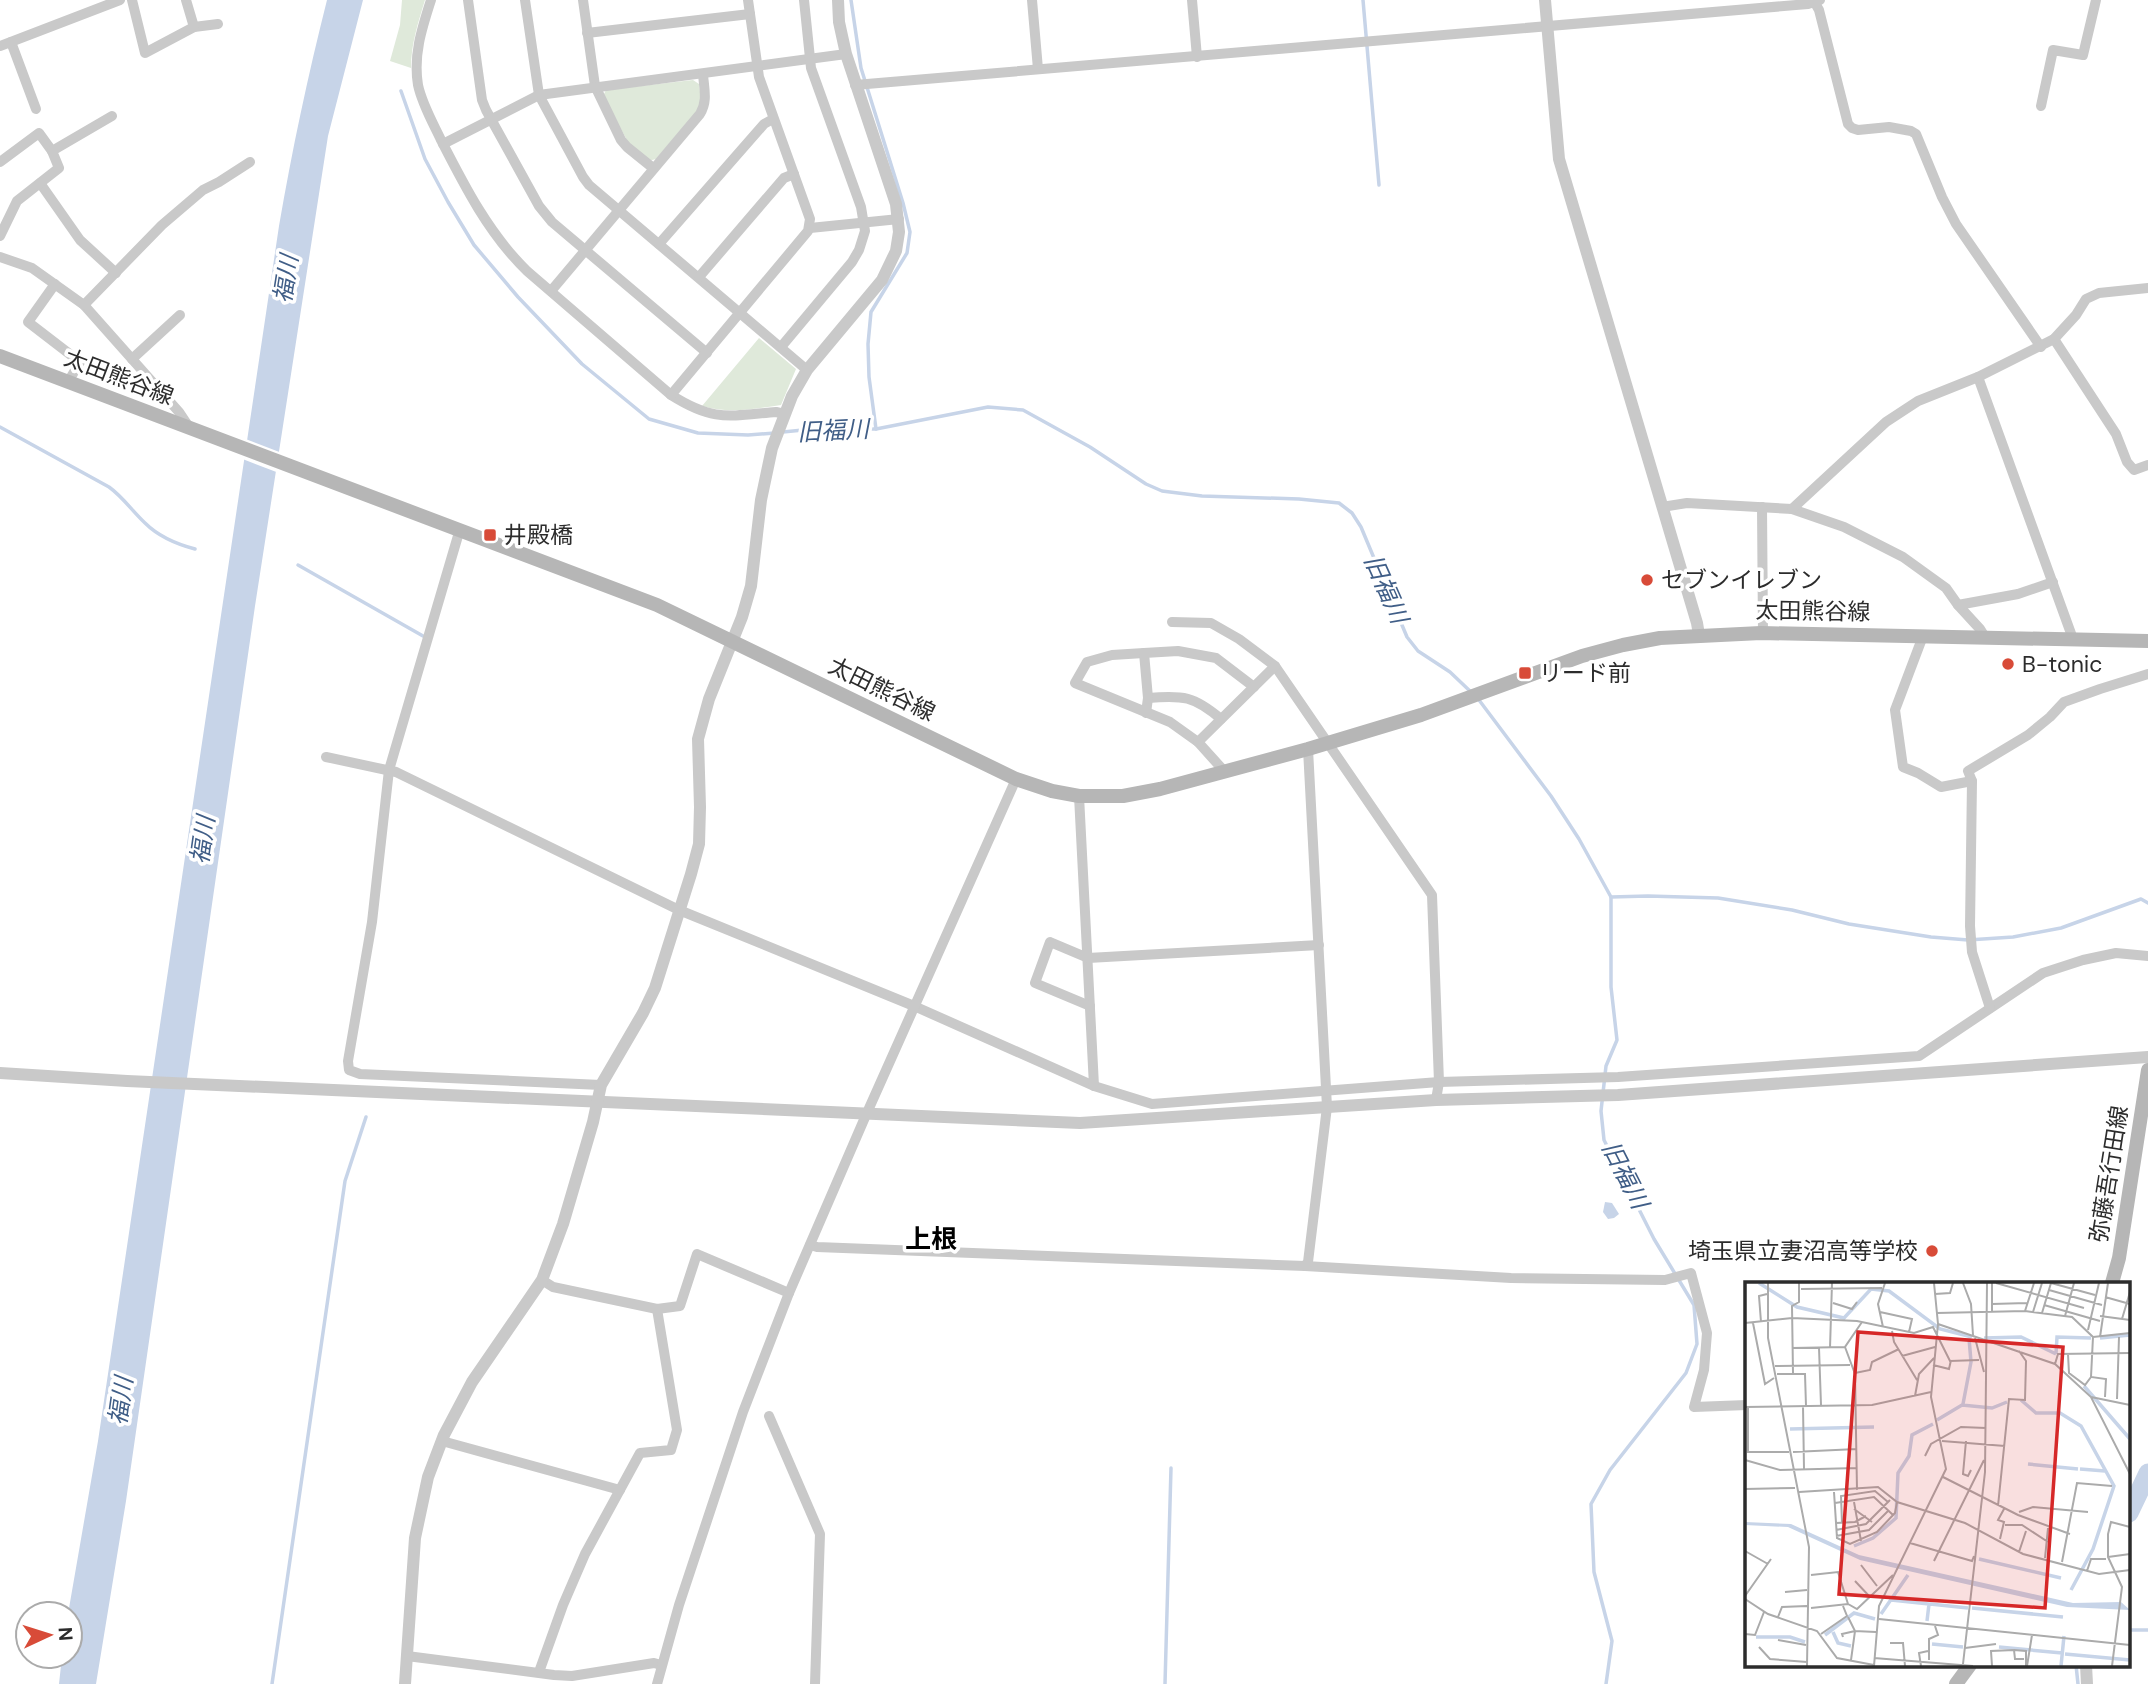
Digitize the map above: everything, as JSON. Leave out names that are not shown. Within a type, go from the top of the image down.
[{"type":"main road","name":"太田熊谷線","points":[[0,356],[657,605],[1016,779],[1052,791],[1079,796],[1123,796],[1226,772],[1422,715],[1551,666],[1660,638],[1763,633],[2148,641]]},
{"type":"main road","name":"弥藤吾行田線","points":[[2112,1282],[2119,1258],[2148,1070]]},
{"type":"main road","points":[[1956,1684],[1968,1666]]},
{"type":"street","points":[[0,46],[120,0]]},
{"type":"street","points":[[132,0],[145,53],[194,27],[218,24]]},
{"type":"street","points":[[186,0],[194,27]]},
{"type":"street","points":[[431,0],[418,44],[417,76],[422,99],[443,144],[494,234],[517,261],[551,292],[671,395],[693,409],[710,414],[744,416],[776,412],[783,418]]},
{"type":"street","points":[[468,0],[480,90],[486,110],[539,206],[552,222],[707,353]]},
{"type":"street","points":[[526,0],[539,95],[589,185],[807,370]]},
{"type":"street","points":[[583,0],[595,86],[627,147],[653,168]]},
{"type":"street","points":[[671,395],[810,228],[810,219],[757,67],[748,0]]},
{"type":"street","points":[[781,347],[852,262],[863,242],[864,222],[861,207],[809,59],[804,0]]},
{"type":"street","points":[[405,1684],[415,1538],[428,1477],[442,1441],[472,1381],[542,1280],[563,1224],[601,1085],[655,988],[699,844],[698,739],[709,699],[743,617],[751,586],[761,500],[772,448],[792,396],[807,370],[882,281],[896,251],[899,219],[884,164],[845,54],[838,0]]},
{"type":"street","points":[[1032,0],[1038,69]]},
{"type":"street","points":[[1192,0],[1197,57]]},
{"type":"street","points":[[1545,0],[1559,159],[1699,635]]},
{"type":"street","points":[[2041,106],[2053,50],[2083,55],[2095,0]]},
{"type":"street","points":[[855,85],[1817,1],[1833,74],[1848,124],[1858,130],[1889,127],[1916,134],[1956,224],[2040,347]]},
{"type":"street","points":[[587,33],[750,14]]},
{"type":"street","points":[[11,42],[36,109]]},
{"type":"street","points":[[443,144],[539,95],[845,54]]},
{"type":"street","points":[[551,292],[700,114],[705,106],[703,74]]},
{"type":"street","points":[[51,151],[112,116]]},
{"type":"street","points":[[659,244],[764,124],[774,119]]},
{"type":"street","points":[[0,162],[39,133],[59,168],[17,201],[0,236]]},
{"type":"street","points":[[84,305],[162,225],[203,190],[250,162]]},
{"type":"street","points":[[699,277],[784,177],[794,174]]},
{"type":"street","points":[[40,183],[80,240],[116,273]]},
{"type":"street","points":[[810,228],[899,219]]},
{"type":"street","points":[[0,257],[32,268],[84,305],[179,412],[189,427]]},
{"type":"street","points":[[55,284],[28,322],[80,362],[68,382]]},
{"type":"street","points":[[1792,509],[1886,422],[1918,401],[1978,377],[2054,339],[2076,315],[2086,299],[2099,293],[2148,288]]},
{"type":"street","points":[[132,359],[180,315]]},
{"type":"street","points":[[2054,339],[2116,434],[2127,462],[2134,470],[2148,465]]},
{"type":"street","points":[[1978,377],[2073,639]]},
{"type":"street","points":[[1662,507],[1687,503],[1792,509],[1844,527],[1903,557],[1946,588],[1984,637]]},
{"type":"street","points":[[1762,507],[1763,633]]},
{"type":"street","points":[[460,529],[389,770],[372,922],[348,1061],[349,1070],[373,1075],[601,1085]]},
{"type":"street","points":[[1958,605],[2018,594],[2053,582]]},
{"type":"street","points":[[1172,622],[1211,623],[1239,639],[1275,666],[1432,895],[1439,1082],[1436,1100]]},
{"type":"street","points":[[1923,636],[1895,710],[1903,766],[1941,787],[1972,781]]},
{"type":"street","points":[[1226,772],[1198,742],[1170,722],[1075,683],[1087,662],[1112,654],[1178,651],[1216,658],[1254,687]]},
{"type":"street","points":[[1144,653],[1148,698],[1146,713]]},
{"type":"street","points":[[1198,742],[1275,666]]},
{"type":"street","points":[[1990,1008],[1972,952],[1972,781],[1968,771],[2028,735],[2064,702],[2148,674]]},
{"type":"street","points":[[1148,698],[1179,696],[1206,706],[1222,719]]},
{"type":"street","points":[[1306,1266],[1327,1107],[1308,749]]},
{"type":"street","points":[[326,757],[389,770],[679,910],[914,1006],[1094,1086],[1152,1104],[1439,1082],[1618,1077],[1919,1056],[2043,973],[2116,953],[2148,956]]},
{"type":"street","points":[[657,1684],[743,1412],[789,1293],[1016,779]]},
{"type":"street","points":[[1079,796],[1094,1086]]},
{"type":"street","points":[[1090,1006],[1035,983],[1050,942],[1088,958],[1319,945]]},
{"type":"street","points":[[0,1073],[127,1081],[1080,1123],[1436,1100],[1618,1095],[2148,1057]]},
{"type":"street","points":[[810,1245],[1059,1258],[1306,1266],[1511,1278],[1665,1280],[1691,1273],[1707,1333],[1704,1370],[1694,1408],[1745,1405]]},
{"type":"street","points":[[542,1280],[553,1287],[657,1309],[680,1306],[697,1254],[789,1293]]},
{"type":"street","points":[[540,1672],[577,1572],[640,1453],[670,1450],[677,1430],[657,1309]]},
{"type":"street","points":[[769,1416],[820,1534],[815,1684]]},
{"type":"street","points":[[442,1441],[620,1490]]},
{"type":"street","points":[[407,1657],[572,1676],[654,1663],[661,1665]]},
{"type":"street","points":[[2086,1666],[2087,1684]]},
{"type":"green space","points":[[402,0],[425,0],[417,25],[411,68],[390,61],[400,25]]},
{"type":"green space","points":[[693,80],[699,84],[701,100],[698,110],[656,159],[648,161],[629,144],[603,96],[606,90]]},
{"type":"green space","points":[[759,338],[796,369],[781,405],[731,410],[702,406]]},
{"type":"water","name":"福川","points":[[327,0],[363,0],[328,136],[255,606],[126,1501],[96,1684],[59,1684],[60,1670],[84,1670],[84,1600],[70,1600],[98,1441],[279,226]]},
{"type":"water","points":[[1605,1202],[1612,1203],[1619,1214],[1608,1219],[1603,1212]]},
{"type":"pier","points":[[243,438],[282,453],[279,473],[240,458]]},
{"type":"waterway","points":[[851,0],[861,68],[910,232],[907,253],[871,312],[869,377],[876,429]]},
{"type":"waterway","points":[[1363,0],[1379,185]]},
{"type":"waterway","name":"旧福川","points":[[401,91],[425,159],[474,245],[518,297],[582,364],[649,419],[698,433],[775,433]]},
{"type":"waterway","name":"旧福川","points":[[783,432],[876,429],[988,407],[1023,410],[1162,491],[1202,496],[1339,503],[1352,513],[1361,527],[1407,637],[1418,651],[1450,672],[1471,692]]},
{"type":"waterway","points":[[0,427],[109,487],[156,532],[195,549]]},
{"type":"waterway","points":[[298,565],[423,636]]},
{"type":"waterway","name":"旧福川","points":[[1479,700],[1551,796],[1579,839],[1611,897],[1611,987],[1617,1040],[1606,1066],[1601,1111],[1604,1140],[1654,1239],[1694,1305],[1697,1344],[1686,1373],[1610,1470],[1591,1504],[1594,1572],[1612,1641],[1606,1684]]},
{"type":"waterway","points":[[1611,897],[1718,898],[1792,910],[1849,924],[1968,940],[2013,937],[2061,928],[2141,899],[2148,903]]},
{"type":"waterway","points":[[272,1684],[345,1181],[366,1117]]},
{"type":"waterway","points":[[1165,1684],[1171,1468]]},
{"type":"waterway","points":[[2130,1511],[2148,1473]]},
{"type":"waterway","points":[[2130,1630],[2148,1630]]},
{"type":"waterway","points":[[2076,1666],[2078,1684]]},
{"type":"place","name":"井殿橋","points":[[490,535]]},
{"type":"place","name":"セブンイレブン","points":[[1647,580]]},
{"type":"place","name":"B-tonic","points":[[2008,664]]},
{"type":"place","name":"リード前","points":[[1525,673]]},
{"type":"place","name":"埼玉県立妻沼高等学校","points":[[1932,1251]]},
{"type":"district","name":"上根","points":[[931,1239]]}]
